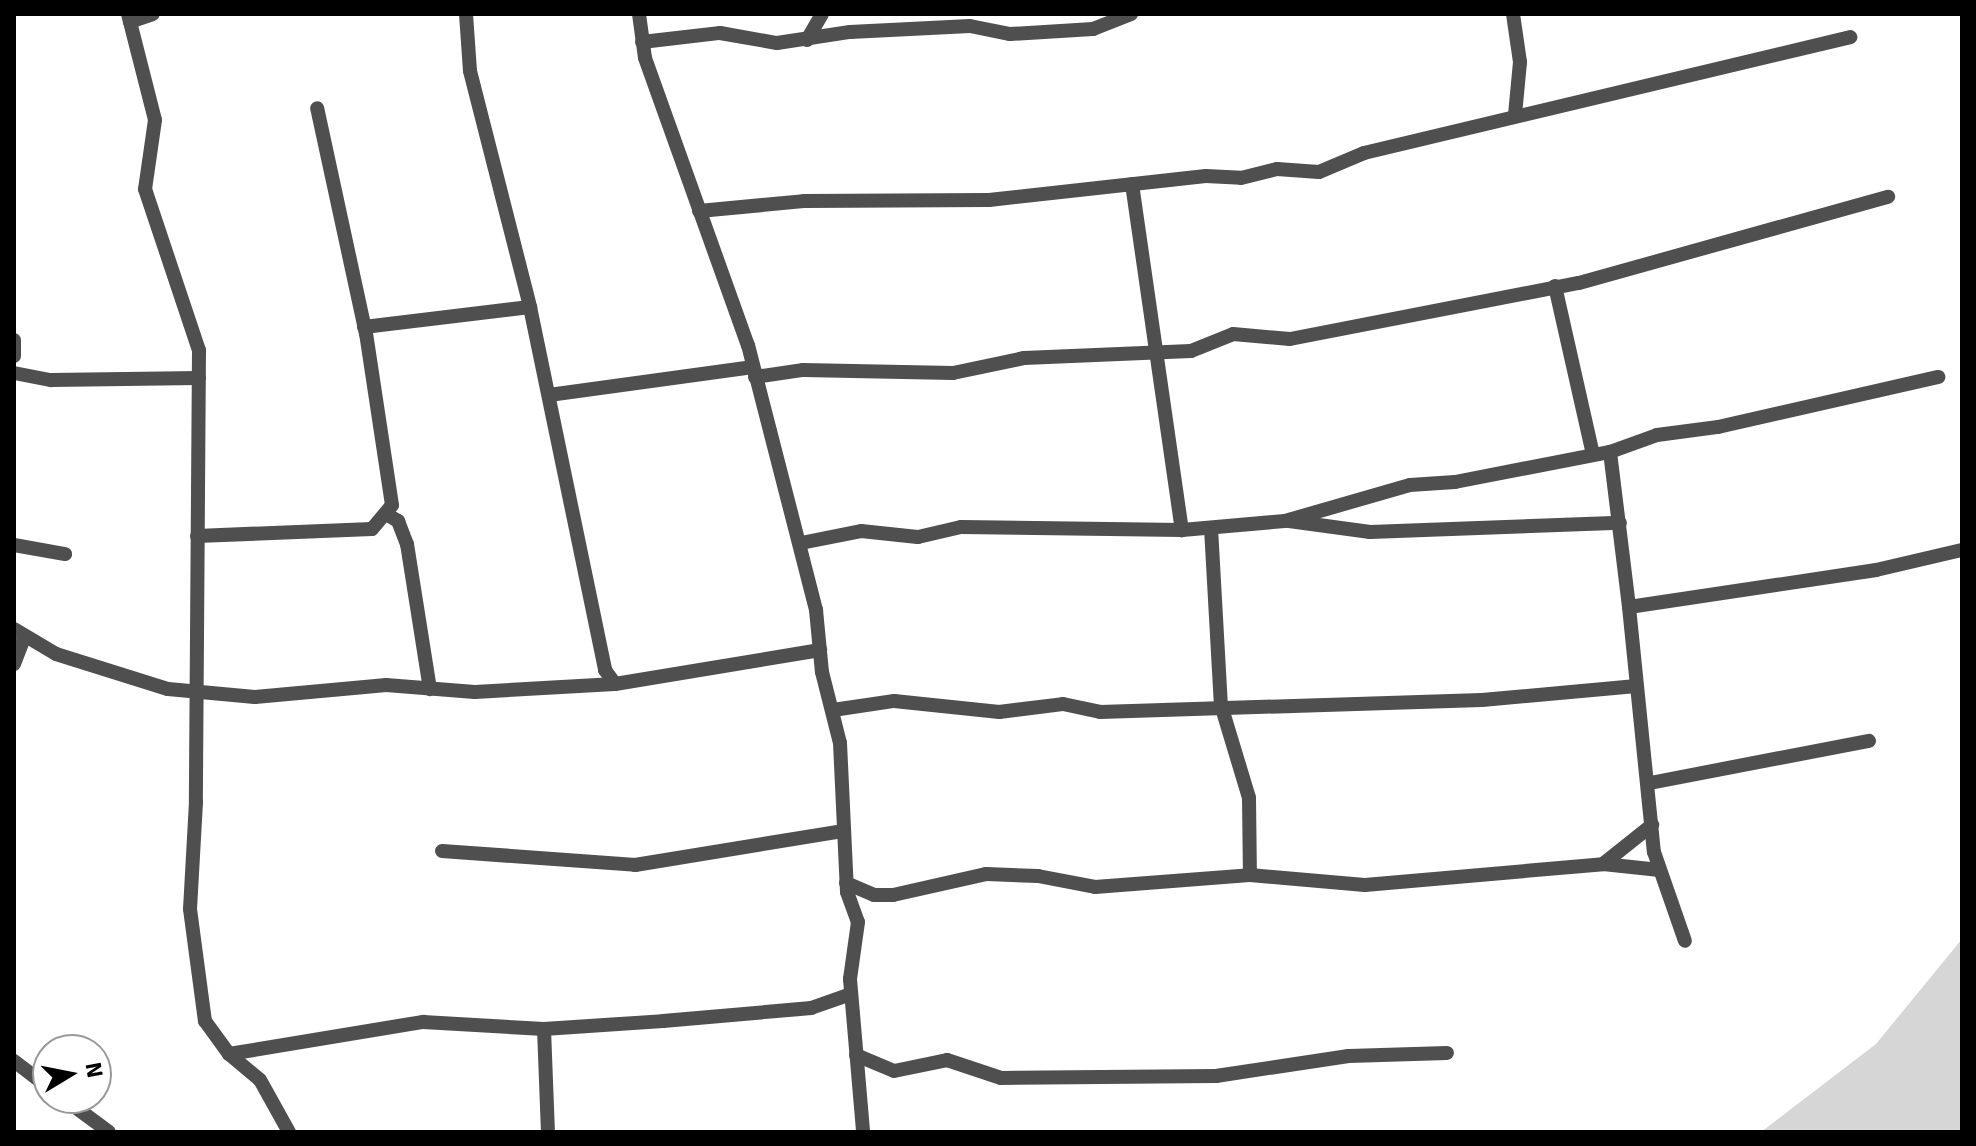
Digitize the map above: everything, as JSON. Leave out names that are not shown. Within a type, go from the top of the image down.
[{"type":"street","points":[[153,14],[129,18],[155,120],[145,189],[199,350],[190,909],[205,1021],[229,1054],[260,1080],[289,1132]]},
{"type":"street","points":[[466,14],[470,71],[530,307],[605,670],[615,684]]},
{"type":"street","points":[[639,14],[642,42],[754,372],[801,543],[840,743],[846,883],[858,922],[851,994],[863,1132]]},
{"type":"street","points":[[807,40],[822,14]]},
{"type":"street","points":[[642,42],[720,33],[777,43],[970,26],[1010,34],[1093,29],[1131,14]]},
{"type":"street","points":[[1513,14],[1520,62],[1515,115]]},
{"type":"street","points":[[699,211],[804,201],[989,200],[1206,176],[1241,178],[1277,169],[1319,172],[1356,155],[1515,115],[1706,75],[1850,37]]},
{"type":"street","points":[[317,108],[364,327],[391,489],[388,515]]},
{"type":"street","points":[[1132,184],[1159,353],[1182,530]]},
{"type":"street","points":[[549,395],[754,372],[953,373],[1024,358],[1191,351],[1233,334],[1290,339],[1555,286],[1888,197]]},
{"type":"street","points":[[1555,286],[1593,455]]},
{"type":"street","points":[[364,327],[530,307]]},
{"type":"street","points":[[14,340],[14,356]]},
{"type":"street","points":[[14,373],[51,380],[199,378]]},
{"type":"street","points":[[801,543],[861,531],[918,537],[961,527],[1182,530],[1285,521],[1410,485],[1455,482],[1610,452],[1657,435],[1718,427],[1938,377]]},
{"type":"street","points":[[1610,452],[1650,783],[1652,825],[1660,870],[1685,941]]},
{"type":"street","points":[[197,536],[364,530],[388,515]]},
{"type":"street","points":[[388,515],[398,521],[407,544],[430,689]]},
{"type":"street","points":[[1285,521],[1370,532],[1620,523]]},
{"type":"street","points":[[1211,528],[1221,705],[1249,798],[1250,875]]},
{"type":"street","points":[[14,545],[65,554]]},
{"type":"street","points":[[1629,607],[1876,570],[1962,550]]},
{"type":"street","points":[[14,664],[19,632],[72,660],[195,694],[272,698],[363,686],[525,692],[615,684],[820,650]]},
{"type":"street","points":[[596,685],[605,670]]},
{"type":"street","points":[[833,710],[894,701],[999,712],[1049,704],[1100,712],[1221,705],[1482,700],[1636,686]]},
{"type":"street","points":[[1650,783],[1869,741]]},
{"type":"street","points":[[1603,864],[1652,825]]},
{"type":"street","points":[[442,851],[635,865],[842,831]]},
{"type":"street","points":[[846,883],[874,895],[893,895],[986,874],[1038,876],[1095,887],[1250,875],[1365,885],[1603,864],[1660,870]]},
{"type":"street","points":[[229,1054],[423,1022],[544,1029],[811,1008],[851,994]]},
{"type":"street","points":[[544,1029],[548,1132]]},
{"type":"street","points":[[856,1055],[894,1071],[947,1060],[1001,1078],[1216,1076],[1349,1056],[1447,1053]]},
{"type":"street","points":[[14,1061],[32,1075]]},
{"type":"street","points":[[85,1114],[109,1132]]},
{"type":"shaded area","points":[[1962,939],[1962,1132],[1761,1132],[1876,1044]]}]
